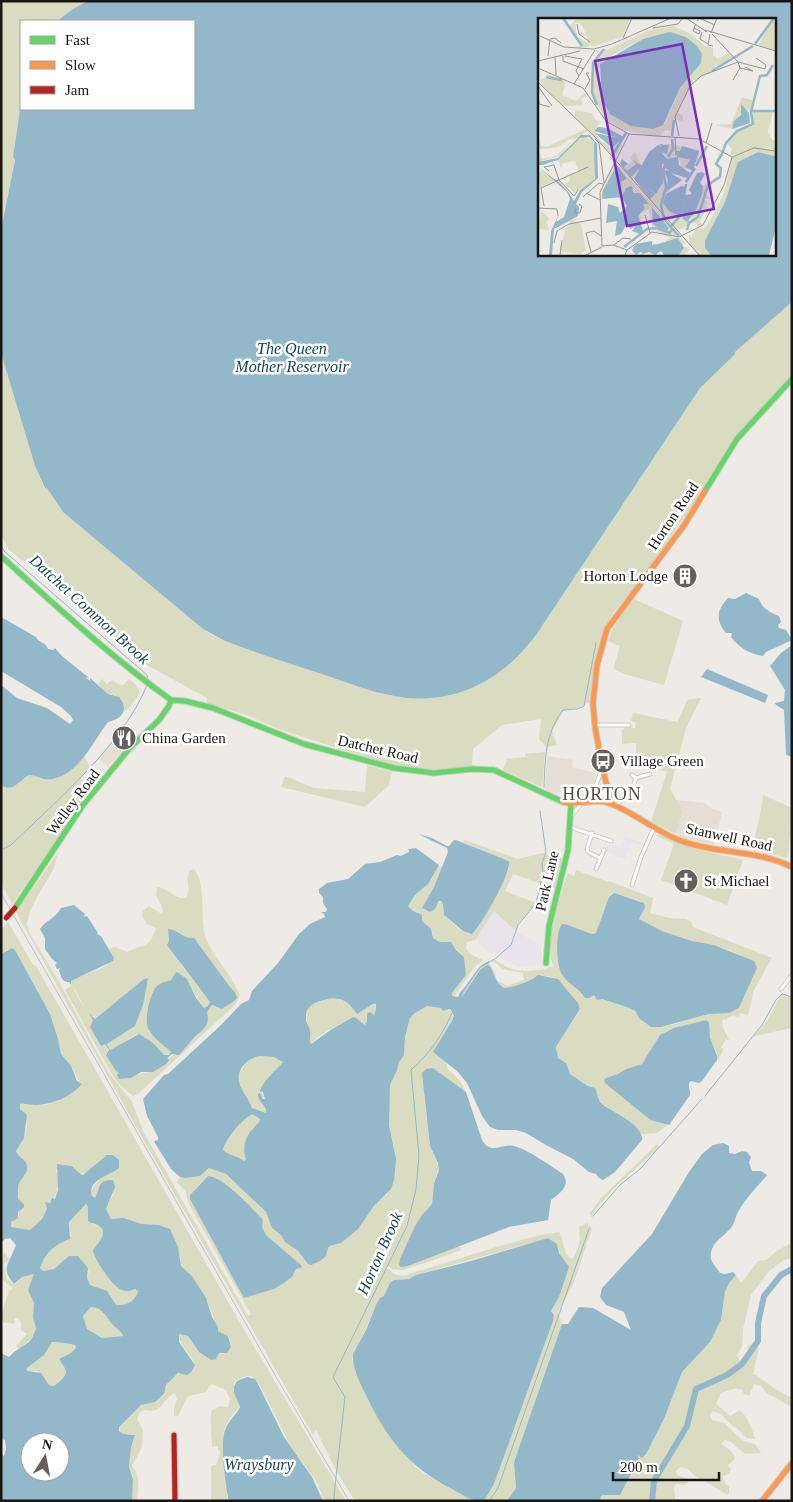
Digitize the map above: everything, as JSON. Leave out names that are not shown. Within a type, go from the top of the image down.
[{"type":"street","name":"Horton Road","points":[[609,803],[611,797],[602,767],[594,726],[593,698],[599,659],[607,629],[685,524],[737,439],[792,378]]},
{"type":"street","points":[[1,556],[147,683],[171,700]]},
{"type":"street","name":"Datchet Road","points":[[171,700],[204,706],[239,718],[279,736],[383,766],[433,773],[483,769],[494,770],[553,798],[571,804],[581,804],[591,800]]},
{"type":"street","name":"Welley Road","points":[[1,923],[30,889],[83,806],[132,746],[166,712],[171,700]]},
{"type":"street","points":[[594,726],[629,725]]},
{"type":"street","name":"Horton Road","points":[[591,800],[602,767]]},
{"type":"street","points":[[632,774],[636,778]]},
{"type":"street","points":[[636,778],[650,774]]},
{"type":"street","points":[[616,806],[633,787],[636,778]]},
{"type":"street","points":[[591,800],[609,803]]},
{"type":"street","name":"Stanwell Road","points":[[609,803],[685,842],[763,856],[778,860],[792,867]]},
{"type":"street","name":"Park Lane","points":[[546,963],[548,928],[565,865],[571,804]]},
{"type":"street","points":[[571,815],[581,804]]},
{"type":"street","points":[[570,827],[611,841]]},
{"type":"street","points":[[632,885],[641,857],[654,827]]},
{"type":"street","points":[[592,833],[587,849],[588,852],[600,858]]},
{"type":"street","points":[[596,869],[604,850]]},
{"type":"street","points":[[781,989],[792,975]]},
{"type":"street","points":[[174,1435],[175,1501]]},
{"type":"street","points":[[762,1501],[792,1463]]},
{"type":"shaded area","points":[[123,724],[138,736],[108,766],[99,759]]},
{"type":"shaded area","points":[[547,756],[573,760],[572,767],[596,773],[590,793],[567,784],[563,794],[558,792],[556,796],[545,789]]},
{"type":"shaded area","points":[[677,800],[705,803],[710,808],[722,812],[714,845],[687,840],[676,834],[683,811]]},
{"type":"shaded area","points":[[625,836],[645,844],[643,846],[635,842],[630,844],[625,859],[605,852],[606,849],[602,848],[605,842],[621,848]]},
{"type":"shaded area","points":[[494,910],[515,931],[541,945],[541,965],[519,967],[495,952],[491,954],[475,940]]},
{"type":"green space","points":[[1,1],[88,1],[58,20],[20,20],[20,110],[13,157],[15,159],[1,230]]},
{"type":"green space","points":[[792,302],[792,377],[760,409],[733,443],[688,518],[682,520],[643,579],[613,613],[600,640],[590,702],[572,710],[564,710],[552,731],[557,745],[546,747],[539,739],[541,719],[502,725],[473,749],[472,766],[426,770],[388,764],[281,730],[249,716],[207,703],[207,698],[136,659],[55,586],[9,550],[1,535],[1,353],[35,466],[44,488],[47,488],[63,512],[203,629],[213,636],[235,645],[383,694],[425,698],[444,696],[462,691],[480,684],[496,674],[528,646],[700,388],[734,352]]},
{"type":"green space","points":[[634,599],[683,621],[664,685],[624,674],[614,669],[620,646],[608,641],[619,619]]},
{"type":"green space","points":[[102,679],[107,684],[112,680],[122,686],[129,679],[140,692],[130,707],[124,712],[115,695],[108,694],[98,684]]},
{"type":"green space","points":[[701,698],[686,728],[670,789],[683,811],[676,834],[651,822],[667,772],[636,760],[636,743],[622,744],[622,730],[625,727],[635,728],[636,723],[631,721],[633,713],[678,722],[687,700]]},
{"type":"green space","points":[[545,752],[542,787],[503,770],[507,759],[525,757],[525,754]]},
{"type":"green space","points":[[84,755],[90,768],[81,777],[82,780],[94,787],[12,904],[1,883],[1,785],[5,788],[10,788],[28,775],[40,777],[61,775],[74,766]]},
{"type":"green space","points":[[367,765],[392,772],[389,785],[365,807],[281,787],[285,776],[314,788],[365,792]]},
{"type":"green space","points":[[763,795],[792,808],[788,858],[753,850]]},
{"type":"green space","points":[[655,835],[663,835],[685,846],[743,860],[727,905],[661,880],[674,844]]},
{"type":"green space","points":[[465,840],[518,859],[543,853],[565,859],[557,889],[513,874],[505,891],[536,903],[519,922],[515,930],[494,911],[475,940],[467,942],[466,949],[470,954],[483,960],[475,966],[454,997],[452,993],[466,975],[461,953],[451,942],[441,942],[433,938],[432,931],[422,921],[420,915],[408,906],[415,895],[424,888],[438,866],[442,867],[434,887],[422,908],[430,912],[441,901],[444,915],[459,929],[469,934],[474,932],[509,869],[504,859],[463,842]]},
{"type":"green space","points":[[58,853],[53,870],[30,911],[27,924],[30,934],[57,978],[108,1072],[132,1102],[144,1133],[248,1316],[251,1314],[190,1206],[185,1191],[177,1182],[180,1177],[200,1176],[209,1168],[226,1174],[266,1212],[272,1228],[281,1235],[285,1242],[298,1251],[308,1264],[326,1256],[328,1248],[338,1244],[358,1229],[374,1206],[388,1193],[395,1152],[389,1125],[389,1089],[391,1079],[404,1055],[405,1038],[410,1018],[427,1006],[451,1010],[454,1016],[434,1053],[447,1063],[447,1068],[460,1081],[466,1092],[435,1069],[426,1069],[424,1095],[430,1146],[439,1167],[434,1184],[432,1204],[422,1215],[407,1246],[408,1266],[456,1247],[460,1247],[461,1250],[403,1270],[387,1266],[387,1268],[397,1275],[406,1275],[493,1248],[540,1235],[559,1232],[567,1255],[570,1258],[574,1258],[580,1240],[579,1227],[587,1223],[592,1228],[573,1285],[558,1312],[562,1324],[514,1462],[516,1488],[507,1501],[484,1501],[494,1484],[553,1321],[554,1314],[551,1311],[559,1297],[560,1254],[558,1247],[549,1238],[416,1275],[409,1279],[394,1280],[376,1305],[352,1359],[362,1386],[379,1419],[413,1464],[425,1474],[473,1501],[355,1501],[337,1472],[316,1430],[313,1435],[139,1132],[16,912]],"holes":[[[210,1176],[233,1189],[246,1202],[263,1222],[262,1227],[266,1235],[302,1266],[296,1269],[293,1275],[282,1284],[249,1297],[242,1294],[237,1281],[190,1195],[202,1181]]]},
{"type":"green space","points":[[194,869],[201,884],[204,933],[207,941],[238,990],[239,997],[235,1005],[138,1094],[133,1096],[113,1076],[65,990],[72,985],[70,981],[106,966],[113,956],[108,949],[115,947],[127,952],[146,944],[151,939],[156,928],[147,924],[142,916],[143,911],[149,906],[160,913],[163,912],[156,895],[157,887],[165,889],[178,897],[186,898],[188,895],[188,873]],"holes":[[[177,931],[188,939],[194,939],[233,989],[233,1002],[222,1009],[212,1005],[206,1013],[208,1018],[204,1026],[191,1041],[147,1073],[125,1079],[119,1074],[105,1044],[101,1045],[90,1027],[93,1020],[78,998],[72,985],[89,1013],[95,1019],[146,978],[143,1005],[135,1026],[107,1044],[110,1050],[137,1034],[153,1043],[164,1055],[169,1055],[171,1052],[149,1031],[167,982],[171,980],[176,972],[184,977],[204,1008],[209,1006],[210,1002],[181,965],[168,939]]]},
{"type":"green space","points":[[576,870],[653,898],[650,913],[669,918],[686,919],[691,922],[693,927],[772,958],[754,990],[748,1015],[741,1013],[738,1017],[733,1015],[727,1018],[727,1020],[723,1019],[723,1028],[729,1041],[726,1039],[721,1048],[724,1049],[718,1060],[716,1060],[716,1051],[709,1035],[708,1020],[705,1020],[667,1031],[658,1037],[642,1064],[626,1069],[609,1078],[653,1121],[668,1125],[657,1133],[642,1134],[622,1116],[601,1103],[595,1088],[588,1086],[570,1074],[564,1062],[558,1058],[556,1047],[580,1010],[574,998],[558,980],[550,976],[543,976],[520,985],[504,988],[496,980],[490,966],[472,983],[462,997],[480,968],[489,963],[497,980],[507,986],[524,980],[523,973],[503,969],[493,961],[495,960],[520,971],[537,970],[552,966],[554,969],[551,958],[551,934],[568,873],[574,876]],"holes":[[[613,893],[641,901],[643,910],[639,919],[662,931],[732,951],[746,958],[757,968],[739,1008],[671,1025],[649,1025],[628,1007],[595,998],[593,995],[585,998],[563,976],[565,924],[592,934],[596,933],[609,897]]]},
{"type":"green space","points":[[8,922],[33,965],[36,966],[246,1333],[346,1501],[324,1501],[318,1484],[290,1445],[260,1385],[252,1376],[246,1376],[235,1381],[234,1388],[239,1407],[230,1418],[223,1435],[224,1477],[228,1501],[211,1501],[211,1466],[216,1465],[220,1453],[217,1446],[212,1447],[211,1414],[212,1410],[219,1406],[228,1407],[230,1399],[226,1390],[212,1384],[206,1392],[188,1396],[178,1416],[174,1416],[177,1399],[175,1394],[169,1397],[158,1409],[144,1410],[139,1414],[137,1419],[143,1430],[142,1447],[132,1466],[137,1474],[138,1483],[137,1501],[132,1501],[133,1477],[129,1467],[131,1448],[135,1437],[133,1434],[124,1434],[120,1431],[119,1427],[141,1405],[154,1402],[164,1395],[165,1389],[175,1376],[195,1366],[192,1358],[181,1343],[179,1334],[188,1336],[199,1352],[211,1360],[218,1353],[223,1354],[231,1347],[229,1337],[218,1331],[204,1295],[181,1266],[180,1256],[167,1227],[111,1219],[106,1209],[114,1192],[101,1183],[95,1198],[92,1196],[91,1193],[97,1181],[115,1171],[107,1155],[85,1174],[78,1172],[72,1166],[61,1164],[56,1170],[58,1179],[57,1192],[50,1203],[45,1202],[47,1209],[42,1219],[30,1230],[11,1227],[11,1222],[19,1216],[18,1186],[22,1177],[19,1157],[16,1151],[23,1140],[27,1128],[25,1115],[20,1109],[20,1104],[46,1105],[59,1101],[81,1085],[71,1066],[61,1054],[50,1014],[15,950],[8,949],[1,954],[1,931]]},
{"type":"green space","points":[[781,995],[792,998],[792,1028],[754,1036],[767,1021]]},
{"type":"green space","points":[[328,999],[344,1001],[356,1013],[375,1004],[376,1009],[374,1015],[367,1015],[365,1025],[353,1017],[325,1032],[311,1044],[307,1017],[308,1009]]},
{"type":"green space","points":[[259,1056],[274,1057],[283,1062],[262,1092],[265,1099],[262,1096],[258,1098],[265,1107],[266,1113],[252,1108],[240,1086],[238,1078],[246,1064]]},
{"type":"green space","points":[[252,1114],[261,1119],[247,1139],[245,1144],[246,1159],[244,1161],[223,1149],[236,1129]]},
{"type":"green space","points":[[657,1144],[660,1146],[614,1188],[591,1217],[590,1213],[601,1198]]},
{"type":"green space","points":[[86,1204],[88,1207],[88,1219],[93,1224],[100,1226],[103,1234],[95,1250],[96,1258],[102,1269],[117,1287],[138,1291],[135,1298],[127,1304],[116,1305],[105,1292],[90,1285],[87,1278],[89,1271],[68,1257],[54,1269],[43,1271],[40,1268],[50,1250],[58,1244],[67,1241],[71,1236],[69,1222]]},
{"type":"green space","points":[[792,1243],[792,1258],[784,1260],[769,1271],[751,1295],[743,1329],[742,1346],[737,1355],[740,1361],[747,1353],[748,1345],[758,1342],[758,1353],[753,1374],[792,1398],[792,1407],[767,1393],[761,1386],[754,1384],[749,1396],[736,1388],[721,1393],[716,1404],[730,1416],[740,1410],[749,1423],[755,1439],[746,1438],[721,1414],[713,1411],[710,1414],[712,1420],[724,1423],[743,1441],[755,1444],[761,1453],[745,1454],[731,1442],[725,1440],[721,1444],[731,1451],[735,1457],[728,1465],[731,1470],[723,1476],[723,1480],[729,1487],[729,1494],[694,1475],[688,1469],[680,1467],[676,1471],[677,1475],[688,1479],[688,1484],[676,1484],[674,1488],[675,1499],[687,1501],[599,1501],[602,1495],[638,1455],[646,1454],[664,1419],[682,1372],[710,1342],[721,1320],[725,1292],[729,1283],[736,1275],[741,1283],[758,1261],[766,1260],[778,1250]]},
{"type":"green space","points":[[5,1252],[9,1260],[4,1264],[6,1278],[13,1284],[16,1284],[22,1277],[33,1273],[34,1275],[30,1294],[34,1303],[33,1317],[36,1329],[32,1338],[19,1349],[16,1346],[27,1334],[21,1330],[19,1319],[14,1318],[15,1323],[13,1324],[3,1322],[3,1319],[1,1321],[9,1290],[12,1290],[12,1287],[1,1279],[1,1255]]},
{"type":"green space","points":[[91,1307],[95,1307],[100,1311],[123,1336],[102,1338],[87,1329],[83,1316]]},
{"type":"green space","points":[[52,1342],[75,1345],[76,1348],[71,1353],[62,1357],[60,1361],[65,1368],[63,1379],[53,1386],[49,1385],[38,1371],[28,1371],[26,1369],[40,1358]]},
{"type":"water","name":"The Queen Mother Reservoir","points":[[88,1],[792,1],[792,302],[735,352],[700,388],[536,635],[523,651],[492,677],[456,694],[436,698],[394,696],[360,687],[225,641],[203,629],[63,512],[47,488],[45,488],[35,466],[1,353],[1,230],[15,160],[13,157],[20,110],[195,110],[195,20],[58,20]]},
{"type":"water","points":[[746,593],[759,599],[767,610],[779,616],[781,622],[778,625],[779,628],[786,630],[792,640],[766,652],[763,656],[745,650],[731,637],[732,633],[726,633],[719,619],[722,607],[728,598],[735,599]]},
{"type":"water","points":[[1,617],[36,637],[48,649],[53,650],[55,648],[90,681],[90,678],[108,694],[119,697],[124,706],[121,716],[108,722],[85,756],[70,771],[52,779],[43,779],[29,775],[9,788],[1,785],[1,685],[17,698],[47,708],[70,724],[73,720],[61,707],[1,671]]},
{"type":"water","points":[[792,645],[792,757],[786,755],[784,710],[775,703],[784,701],[785,690],[770,666],[781,653]]},
{"type":"water","points":[[707,669],[768,695],[765,703],[701,677]]},
{"type":"water","points":[[418,834],[432,838],[447,846],[456,840],[509,862],[505,877],[495,899],[472,934],[463,931],[444,915],[441,901],[430,912],[422,908],[434,887],[448,852],[447,848]]},
{"type":"water","points":[[408,847],[409,849],[416,848],[439,865],[428,884],[415,895],[408,906],[413,911],[422,915],[422,921],[431,929],[433,938],[440,942],[451,942],[464,957],[466,975],[452,993],[452,996],[458,997],[479,968],[489,961],[489,963],[480,968],[462,997],[480,970],[487,965],[490,966],[496,980],[504,988],[522,984],[538,975],[558,979],[578,1003],[580,1009],[556,1047],[558,1058],[566,1063],[570,1074],[588,1086],[595,1088],[601,1103],[633,1124],[641,1134],[642,1140],[615,1172],[603,1180],[573,1159],[526,1133],[516,1130],[498,1130],[490,1127],[482,1116],[467,1083],[458,1072],[433,1052],[452,1021],[454,1016],[451,1010],[443,1011],[441,1008],[427,1006],[410,1018],[405,1037],[404,1055],[399,1062],[390,1085],[389,1125],[396,1159],[391,1189],[374,1206],[358,1229],[341,1243],[330,1246],[326,1256],[311,1265],[308,1264],[298,1251],[285,1242],[281,1235],[272,1228],[266,1212],[226,1174],[209,1168],[200,1176],[185,1178],[180,1177],[171,1169],[154,1141],[158,1140],[158,1137],[147,1116],[143,1099],[164,1075],[168,1074],[241,1004],[249,1000],[252,991],[278,963],[299,934],[310,924],[325,917],[321,912],[326,912],[327,909],[319,889],[327,883],[348,879],[365,864],[380,862],[409,852]],"holes":[[[328,999],[342,1000],[357,1014],[373,1004],[376,1004],[376,1009],[374,1015],[370,1012],[367,1014],[365,1025],[353,1017],[311,1044],[310,1030],[306,1021],[307,1010],[312,1004]],[[259,1056],[274,1057],[283,1062],[260,1091],[263,1092],[265,1099],[263,1099],[260,1093],[258,1094],[266,1113],[252,1108],[239,1083],[239,1073],[242,1067]],[[252,1114],[260,1119],[246,1139],[244,1147],[246,1159],[244,1161],[223,1149],[231,1134]]]},
{"type":"water","points":[[614,893],[644,903],[645,907],[639,919],[662,931],[692,941],[714,945],[754,961],[757,968],[739,1008],[729,1013],[709,1014],[661,1027],[651,1027],[640,1019],[635,1011],[627,1007],[602,999],[597,1000],[594,995],[585,998],[565,979],[561,972],[557,950],[558,934],[562,924],[592,934],[596,933],[609,897]]},
{"type":"water","points":[[74,905],[85,914],[84,917],[87,916],[114,958],[113,961],[71,981],[71,985],[62,979],[60,968],[57,969],[55,965],[57,963],[45,949],[45,938],[40,929],[61,908]]},
{"type":"water","points":[[168,929],[194,938],[235,992],[237,998],[222,1009],[212,1005],[207,1012],[208,1021],[205,1028],[179,1055],[172,1054],[167,1058],[169,1060],[166,1064],[153,1072],[141,1072],[131,1078],[119,1079],[117,1075],[119,1073],[106,1055],[109,1050],[105,1044],[101,1046],[90,1027],[93,1020],[72,986],[95,1019],[144,979],[148,978],[143,1005],[135,1026],[107,1044],[110,1050],[139,1034],[153,1043],[164,1055],[169,1055],[171,1052],[154,1036],[147,1026],[148,1007],[157,986],[171,980],[177,972],[187,979],[196,998],[204,1008],[210,1002],[167,945],[169,941]]},
{"type":"water","points":[[12,948],[15,950],[50,1014],[61,1054],[71,1066],[77,1081],[82,1084],[66,1097],[55,1102],[36,1105],[20,1104],[20,1109],[27,1115],[24,1138],[16,1151],[25,1162],[27,1169],[18,1187],[18,1199],[24,1204],[24,1207],[18,1212],[18,1218],[11,1222],[11,1227],[30,1230],[42,1219],[47,1209],[45,1202],[50,1203],[52,1198],[55,1199],[58,1190],[57,1164],[72,1166],[83,1175],[107,1155],[113,1155],[119,1160],[119,1168],[96,1182],[91,1190],[92,1196],[95,1198],[100,1185],[104,1181],[113,1180],[115,1187],[106,1209],[111,1219],[123,1218],[142,1224],[159,1225],[170,1229],[178,1247],[181,1266],[192,1276],[206,1298],[218,1331],[228,1336],[231,1347],[227,1353],[219,1353],[216,1359],[211,1360],[199,1352],[188,1336],[179,1334],[179,1342],[195,1365],[191,1372],[187,1375],[178,1373],[166,1385],[164,1394],[155,1402],[141,1405],[119,1427],[119,1431],[124,1434],[135,1435],[131,1448],[129,1467],[133,1479],[132,1501],[1,1501],[1,1455],[4,1456],[6,1449],[5,1440],[1,1439],[1,1353],[9,1357],[29,1342],[36,1329],[33,1317],[34,1303],[28,1290],[34,1274],[22,1277],[14,1284],[7,1274],[7,1266],[16,1245],[10,1238],[5,1239],[1,1243],[1,954]],"holes":[[[86,1204],[88,1207],[88,1221],[98,1225],[103,1232],[93,1251],[97,1260],[107,1276],[119,1289],[126,1291],[135,1289],[138,1291],[133,1300],[124,1305],[116,1305],[107,1291],[90,1285],[87,1278],[88,1268],[78,1256],[69,1256],[54,1269],[43,1271],[40,1268],[51,1250],[70,1239],[69,1222]],[[91,1307],[95,1307],[103,1313],[123,1336],[102,1338],[87,1329],[83,1316]],[[52,1342],[75,1345],[76,1348],[59,1359],[66,1373],[53,1386],[49,1385],[41,1373],[26,1369],[44,1355]]]},
{"type":"water","points":[[706,1020],[709,1022],[710,1037],[717,1060],[702,1081],[699,1083],[691,1081],[689,1086],[690,1095],[669,1125],[648,1118],[605,1083],[604,1080],[606,1078],[642,1064],[660,1035],[674,1028]]},
{"type":"water","points":[[433,1068],[466,1092],[482,1140],[486,1145],[493,1148],[514,1146],[525,1151],[563,1174],[566,1182],[558,1195],[551,1200],[548,1220],[509,1227],[401,1267],[399,1265],[400,1259],[415,1226],[432,1204],[434,1184],[439,1170],[438,1163],[430,1146],[422,1073],[426,1069]]},
{"type":"water","points":[[723,1143],[729,1146],[729,1153],[747,1152],[751,1157],[749,1162],[752,1171],[761,1171],[767,1175],[741,1207],[732,1227],[716,1242],[712,1249],[711,1259],[720,1273],[733,1272],[736,1275],[729,1283],[725,1292],[721,1320],[710,1342],[682,1372],[664,1419],[646,1454],[642,1458],[638,1455],[638,1460],[620,1495],[602,1495],[599,1501],[507,1501],[516,1488],[514,1462],[562,1324],[568,1324],[579,1307],[593,1308],[631,1330],[624,1312],[606,1305],[600,1297],[602,1288],[652,1234],[702,1154],[713,1145]]},
{"type":"water","points":[[208,1176],[222,1181],[245,1201],[263,1220],[262,1227],[266,1235],[302,1266],[296,1269],[292,1277],[274,1289],[244,1298],[190,1199],[190,1195]]},
{"type":"water","points":[[548,1238],[557,1244],[559,1253],[569,1267],[559,1297],[551,1311],[554,1315],[553,1321],[494,1484],[484,1501],[471,1499],[422,1471],[389,1436],[360,1383],[356,1373],[353,1354],[366,1330],[376,1305],[394,1280],[409,1279],[416,1275]]},
{"type":"water","name":"Wraysbury","points":[[247,1377],[255,1379],[284,1437],[312,1477],[323,1501],[229,1501],[224,1465],[224,1436],[226,1427],[240,1407],[234,1392],[234,1386],[237,1381]]},
{"type":"waterway","name":"Datchet Common Brook","points":[[1,545],[4,551],[147,675],[148,681]]},
{"type":"waterway","name":"Horton Brook","points":[[544,787],[549,738],[563,710],[577,709],[584,706],[596,643]]},
{"type":"waterway","name":"Datchet Common Brook","points":[[1,850],[11,845],[106,750],[136,707],[147,685]]},
{"type":"waterway","name":"Horton Brook","points":[[489,962],[511,945],[518,925],[536,903],[543,874],[542,863],[546,852],[540,811]]},
{"type":"waterway","points":[[705,1096],[762,1025],[776,1000],[782,994],[792,997]]},
{"type":"waterway","name":"Horton Brook","points":[[335,1501],[345,1397],[333,1377],[407,1226],[416,1189],[419,1155],[411,1070],[435,1044],[452,1013]]},
{"type":"waterway","points":[[593,1216],[620,1185],[640,1169],[702,1099]]},
{"type":"waterway","points":[[489,1501],[498,1488],[589,1229]]},
{"type":"waterway","points":[[652,1501],[654,1481],[687,1426],[696,1389],[727,1375],[742,1364],[758,1341],[758,1323],[764,1296],[781,1275],[792,1269]]},
{"type":"railway","points":[[1,893],[275,1375],[349,1501]]},
{"type":"traffic: fast","points":[[705,491],[737,439],[792,379]]},
{"type":"traffic: fast","points":[[1,556],[105,649],[171,700]]},
{"type":"traffic: fast","points":[[171,700],[185,701],[213,708],[304,744],[394,768],[434,773],[472,769],[494,770],[563,802]]},
{"type":"traffic: fast","points":[[15,908],[83,805],[129,749],[159,720],[171,700]]},
{"type":"traffic: fast","points":[[546,963],[549,926],[568,850],[571,804]]},
{"type":"traffic: slow","points":[[609,803],[609,793],[595,727],[593,703],[597,665],[607,629],[685,524],[705,491]]},
{"type":"traffic: slow","points":[[563,802],[606,802],[684,842],[711,849],[765,858],[792,867]]},
{"type":"traffic: slow","points":[[762,1501],[792,1463]]},
{"type":"traffic: jam","points":[[6,918],[15,908]]},
{"type":"traffic: jam","points":[[174,1435],[175,1501]]},
{"type":"place","name":"Horton Lodge","points":[[685,576]]},
{"type":"place","name":"China Garden","points":[[124,738]]},
{"type":"place","name":"Village Green","points":[[603,761]]},
{"type":"place","name":"St Michael","points":[[686,881]]},
{"type":"district","name":"HORTON","points":[[602,794]]}]
